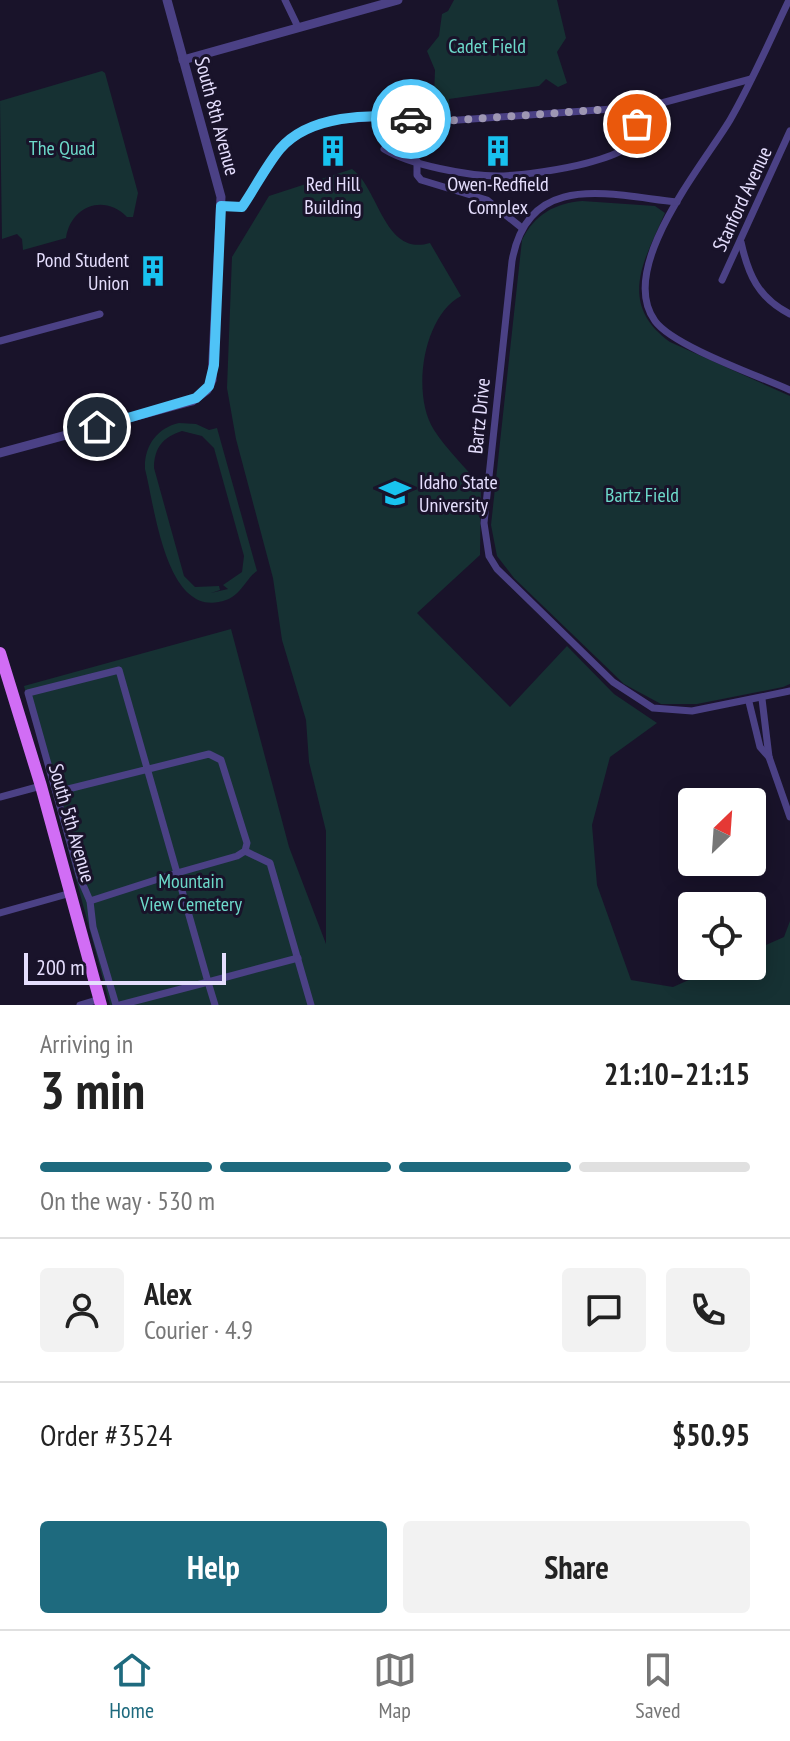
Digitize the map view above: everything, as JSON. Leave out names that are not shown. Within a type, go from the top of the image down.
[{"type":"main road","name":"South 5th Avenue","points":[[0,653],[5,689],[41,786],[100,1002]]},
{"type":"street","name":"South 8th Avenue","points":[[0,453],[192,401],[209,386],[214,365],[221,206],[167,0]]},
{"type":"street","points":[[285,0],[298,27]]},
{"type":"street","points":[[183,60],[398,0]]},
{"type":"street","points":[[789,0],[751,79],[677,202],[645,277],[650,313],[667,333],[790,390]]},
{"type":"street","points":[[221,206],[242,207],[281,148],[302,132],[329,121],[380,117],[431,122],[612,109],[628,112],[751,79]]},
{"type":"street","points":[[384,149],[417,161],[472,174],[541,174],[628,150],[638,137],[637,124],[628,112]]},
{"type":"street","name":"Stanford Avenue","points":[[722,280],[789,136]]},
{"type":"street","points":[[417,161],[417,175],[421,180],[487,200],[522,228],[537,209],[568,194],[677,202]]},
{"type":"street","name":"Bartz Drive","points":[[522,228],[512,261],[487,485],[484,523],[489,556],[497,569],[613,682],[641,703],[667,712],[749,702],[790,691]]},
{"type":"street","points":[[741,239],[749,276],[768,300],[790,314]]},
{"type":"street","points":[[0,341],[100,314]]},
{"type":"street","points":[[215,1005],[208,982],[177,873],[150,769],[119,670],[28,693],[90,901],[93,927],[118,1005],[208,982],[298,958]]},
{"type":"street","points":[[762,699],[769,757],[790,817]]},
{"type":"street","points":[[749,702],[760,747],[769,757]]},
{"type":"street","points":[[56,792],[209,754],[221,760],[247,843],[245,851]]},
{"type":"street","points":[[0,797],[41,786]]},
{"type":"street","points":[[90,901],[245,851],[270,863],[311,1005]]},
{"type":"street","points":[[0,913],[71,893]]},
{"type":"street","points":[[80,1005],[100,1002]]},
{"type":"green space","name":"Cadet Field","points":[[454,0],[557,0],[566,38],[557,52],[567,83],[558,87],[546,79],[539,86],[449,99],[450,109],[441,113],[434,97],[435,70],[427,51],[439,36],[442,14],[448,11]]},
{"type":"green space","name":"The Quad","points":[[102,71],[138,193],[133,217],[127,217],[109,206],[90,206],[75,218],[66,238],[23,250],[22,239],[17,234],[2,239],[0,101]]},
{"type":"green space","name":"Mountain View Cemetery","points":[[352,169],[361,178],[392,231],[402,240],[415,245],[430,243],[461,296],[448,306],[430,338],[422,377],[423,397],[434,430],[481,486],[480,555],[417,613],[510,707],[567,646],[614,694],[657,723],[610,757],[592,825],[597,885],[631,980],[673,987],[689,980],[766,980],[766,945],[784,937],[790,921],[790,1005],[110,1005],[24,686],[231,629],[289,847],[326,944],[326,831],[309,762],[306,720],[282,640],[273,578],[236,439],[227,388],[232,257],[269,196]]},
{"type":"green space","name":"Bartz Field","points":[[582,201],[655,206],[665,213],[649,248],[640,281],[644,312],[654,327],[670,342],[790,396],[790,684],[783,687],[697,704],[661,704],[624,684],[514,578],[497,556],[491,525],[522,240],[546,212],[563,204]]},
{"type":"green space","points":[[196,424],[209,430],[217,428],[257,571],[236,594],[226,600],[206,602],[189,594],[177,578],[159,533],[145,461],[153,439],[171,425]],"holes":[[[182,431],[202,436],[214,448],[244,556],[242,572],[223,585],[228,589],[211,593],[220,590],[219,586],[195,587],[184,576],[154,468],[158,449],[170,436]]]},
{"type":"way so far","points":[[411,119],[431,122],[612,109],[628,112],[637,124]]},
{"type":"place","name":"Red Hill Building","points":[[333,151]]},
{"type":"place","name":"Owen-Redfield Complex","points":[[498,151]]},
{"type":"place","name":"Pond Student Union","points":[[153,271]]},
{"type":"place","name":"Idaho State University","points":[[395,493]]},
{"type":"route","points":[[97,427],[192,401],[207,390],[214,365],[221,206],[230,209],[242,207],[281,148],[315,126],[329,121],[380,117],[411,119]]}]
